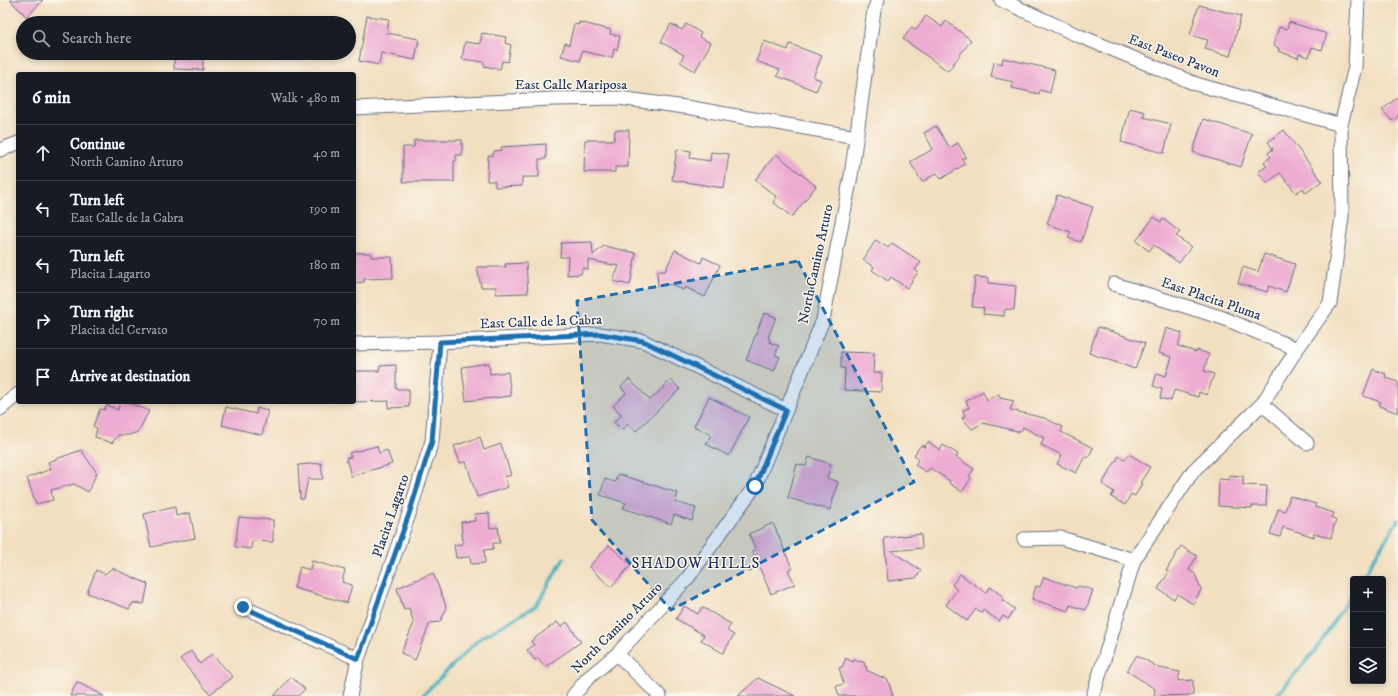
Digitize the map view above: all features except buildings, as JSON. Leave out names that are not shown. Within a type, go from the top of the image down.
[{"type":"street","name":"North Camino Arturo","points":[[573,696],[588,678],[617,654],[687,579],[755,486],[823,320],[851,176],[874,10],[878,0]]},
{"type":"street","name":"East Paseo Pavon","points":[[1001,0],[1075,34],[1196,84],[1341,125]]},
{"type":"street","points":[[1093,696],[1134,560],[1193,471],[1262,404],[1296,349],[1330,303],[1342,217],[1341,125],[1355,67],[1358,0]]},
{"type":"street","name":"East Calle Mariposa","points":[[356,108],[554,99],[619,98],[692,108],[856,137]]},
{"type":"street","points":[[0,150],[16,144]]},
{"type":"street","name":"East Placita Pluma","points":[[1114,284],[1223,318],[1296,349]]},
{"type":"street","name":"East Calle de la Cabra","points":[[356,344],[440,342],[600,334],[643,341],[786,410]]},
{"type":"street","name":"Placita Lagarto","points":[[350,696],[358,659],[409,514],[432,441],[440,342]]},
{"type":"street","points":[[0,410],[16,396]]},
{"type":"street","points":[[1262,404],[1306,443]]},
{"type":"street","points":[[1024,539],[1061,538],[1134,560]]},
{"type":"street","points":[[243,607],[358,659]]},
{"type":"street","points":[[617,654],[660,696]]},
{"type":"highlighted area","points":[[798,261],[914,482],[671,610],[592,520],[577,301]]},
{"type":"waterway","points":[[1363,576],[1398,520]]},
{"type":"waterway","points":[[422,696],[479,639],[536,606],[564,558]]},
{"type":"waterway","points":[[1276,696],[1315,651],[1350,597]]},
{"type":"district","name":"SHADOW HILLS","points":[[696,563]]},
{"type":"route","points":[[243,607],[358,659],[409,514],[432,441],[440,342],[600,334],[643,341],[786,410],[755,486]]}]
